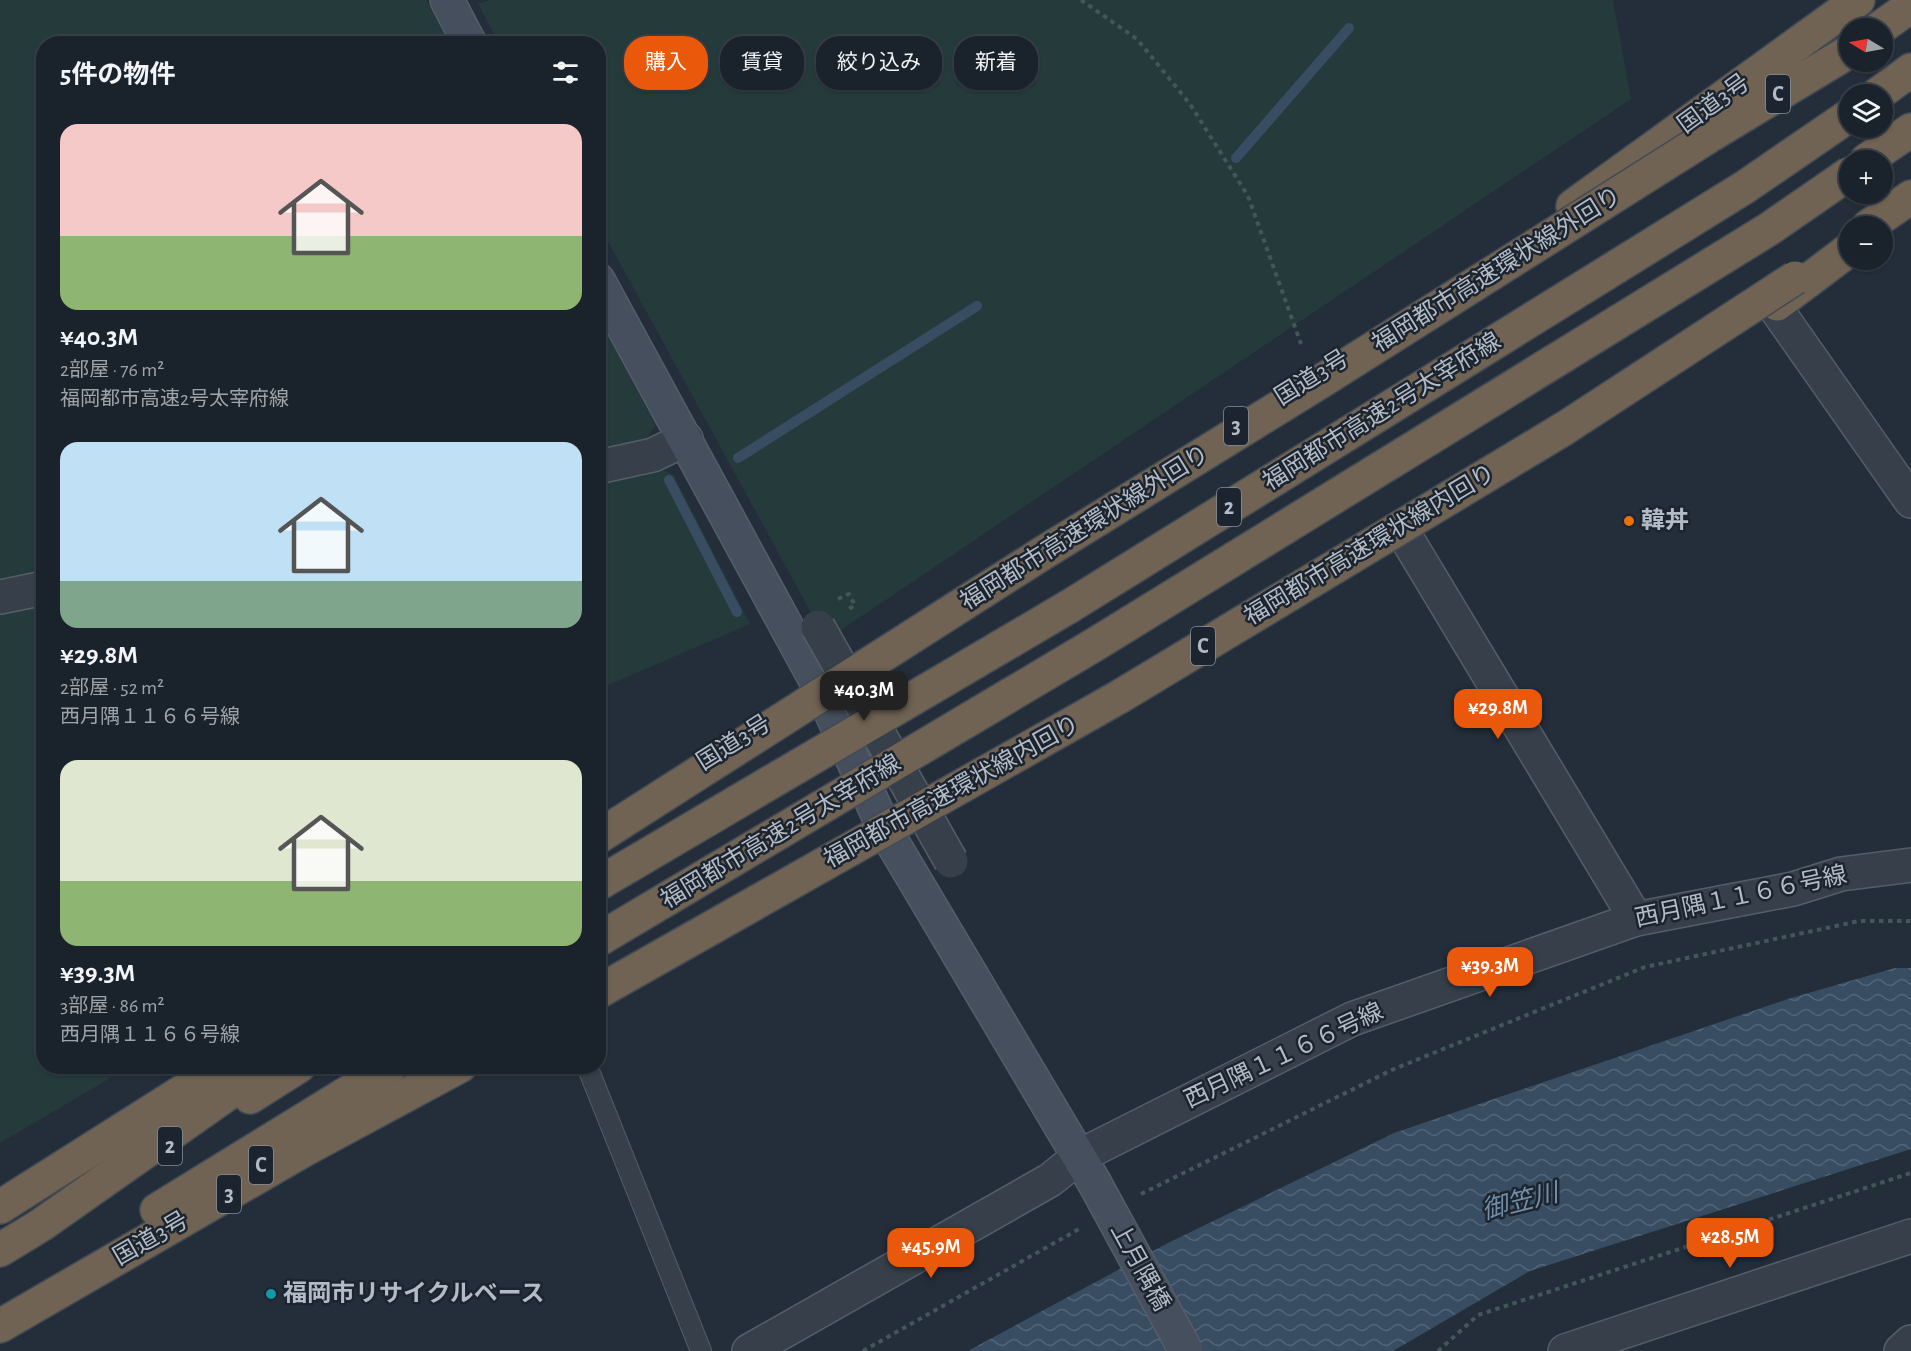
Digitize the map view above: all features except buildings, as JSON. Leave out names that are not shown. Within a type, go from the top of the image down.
[{"type":"highway","name":"国道3号","points":[[606,824],[1491,265],[1858,0]]},
{"type":"highway","points":[[1893,19],[1911,6]]},
{"type":"highway","name":"福岡都市高速環状線外回り","points":[[606,832],[1043,553],[1839,58]]},
{"type":"highway","name":"福岡都市高速2号太宰府線","points":[[606,879],[1090,593],[1745,188],[1839,123]]},
{"type":"highway","points":[[1882,150],[1911,130]]},
{"type":"highway","name":"福岡都市高速2号太宰府線","points":[[606,935],[1174,596],[1769,229],[1839,181]]},
{"type":"highway","points":[[1885,216],[1911,200]]},
{"type":"highway","points":[[1891,216],[1911,200]]},
{"type":"highway","name":"福岡都市高速環状線内回り","points":[[606,987],[1119,697],[1565,428],[1839,247]]},
{"type":"highway","points":[[606,987],[1404,534],[1774,306],[1839,257]]},
{"type":"highway","points":[[0,1207],[210,1074]]},
{"type":"highway","points":[[0,1250],[41,1225],[256,1074]]},
{"type":"highway","name":"2","points":[[41,1225],[286,1074]]},
{"type":"highway","name":"2","points":[[68,1264],[378,1074]]},
{"type":"highway","name":"C","points":[[0,1305],[68,1264],[438,1074]]},
{"type":"highway","name":"国道3号","points":[[0,1326],[304,1150],[445,1074]]},
{"type":"street","points":[[447,0],[466,36]]},
{"type":"street","name":"上月隅橋","points":[[606,294],[820,688],[885,830],[1087,1169],[1186,1351]]},
{"type":"street","points":[[1774,306],[1911,501]]},
{"type":"street","points":[[606,465],[653,455],[686,439]]},
{"type":"street","points":[[1404,534],[1636,919]]},
{"type":"street","points":[[0,597],[36,590]]},
{"type":"street","points":[[818,627],[951,861]]},
{"type":"street","name":"西月隅１１６６号線","points":[[749,1351],[1050,1180],[1087,1169],[1352,1019],[1636,919],[1794,889],[1841,874],[1911,865]]},
{"type":"street","points":[[1794,889],[1911,882]]},
{"type":"street","points":[[1565,1351],[1911,1236]]},
{"type":"street","points":[[1900,1351],[1911,1342]]},
{"type":"lane","points":[[590,1074],[701,1351]]},
{"type":"path","points":[[1080,0],[1137,39],[1190,104],[1248,196],[1301,344]]},
{"type":"path","points":[[1131,1200],[1394,1069],[1645,967],[1859,921],[1911,921]]},
{"type":"path","points":[[1438,1351],[1478,1315],[1911,1173]]},
{"type":"path","points":[[863,1351],[1089,1223]]},
{"type":"green space","points":[[0,0],[426,0],[446,36],[36,36],[36,574],[0,582]]},
{"type":"green space","points":[[489,0],[1613,0],[1631,99],[826,640],[606,238],[606,36],[495,36],[478,4]]},
{"type":"green space","points":[[606,333],[656,425],[645,441],[606,449]]},
{"type":"green space","points":[[659,469],[673,474],[750,624],[606,686],[606,480]]},
{"type":"green space","points":[[36,602],[36,1074],[117,1074],[0,1143],[0,610]]},
{"type":"water","name":"御笠川","points":[[1895,968],[1911,968],[1911,1149],[1530,1271],[1393,1351],[968,1351],[1168,1243],[1394,1133],[1791,998]]},
{"type":"waterway","points":[[1236,158],[1349,28]]},
{"type":"waterway","points":[[738,458],[977,306]]},
{"type":"waterway","points":[[669,480],[737,612]]},
{"type":"place","name":"韓丼","points":[[1629,521]]},
{"type":"place","name":"福岡市リサイクルベース","points":[[271,1294]]}]
